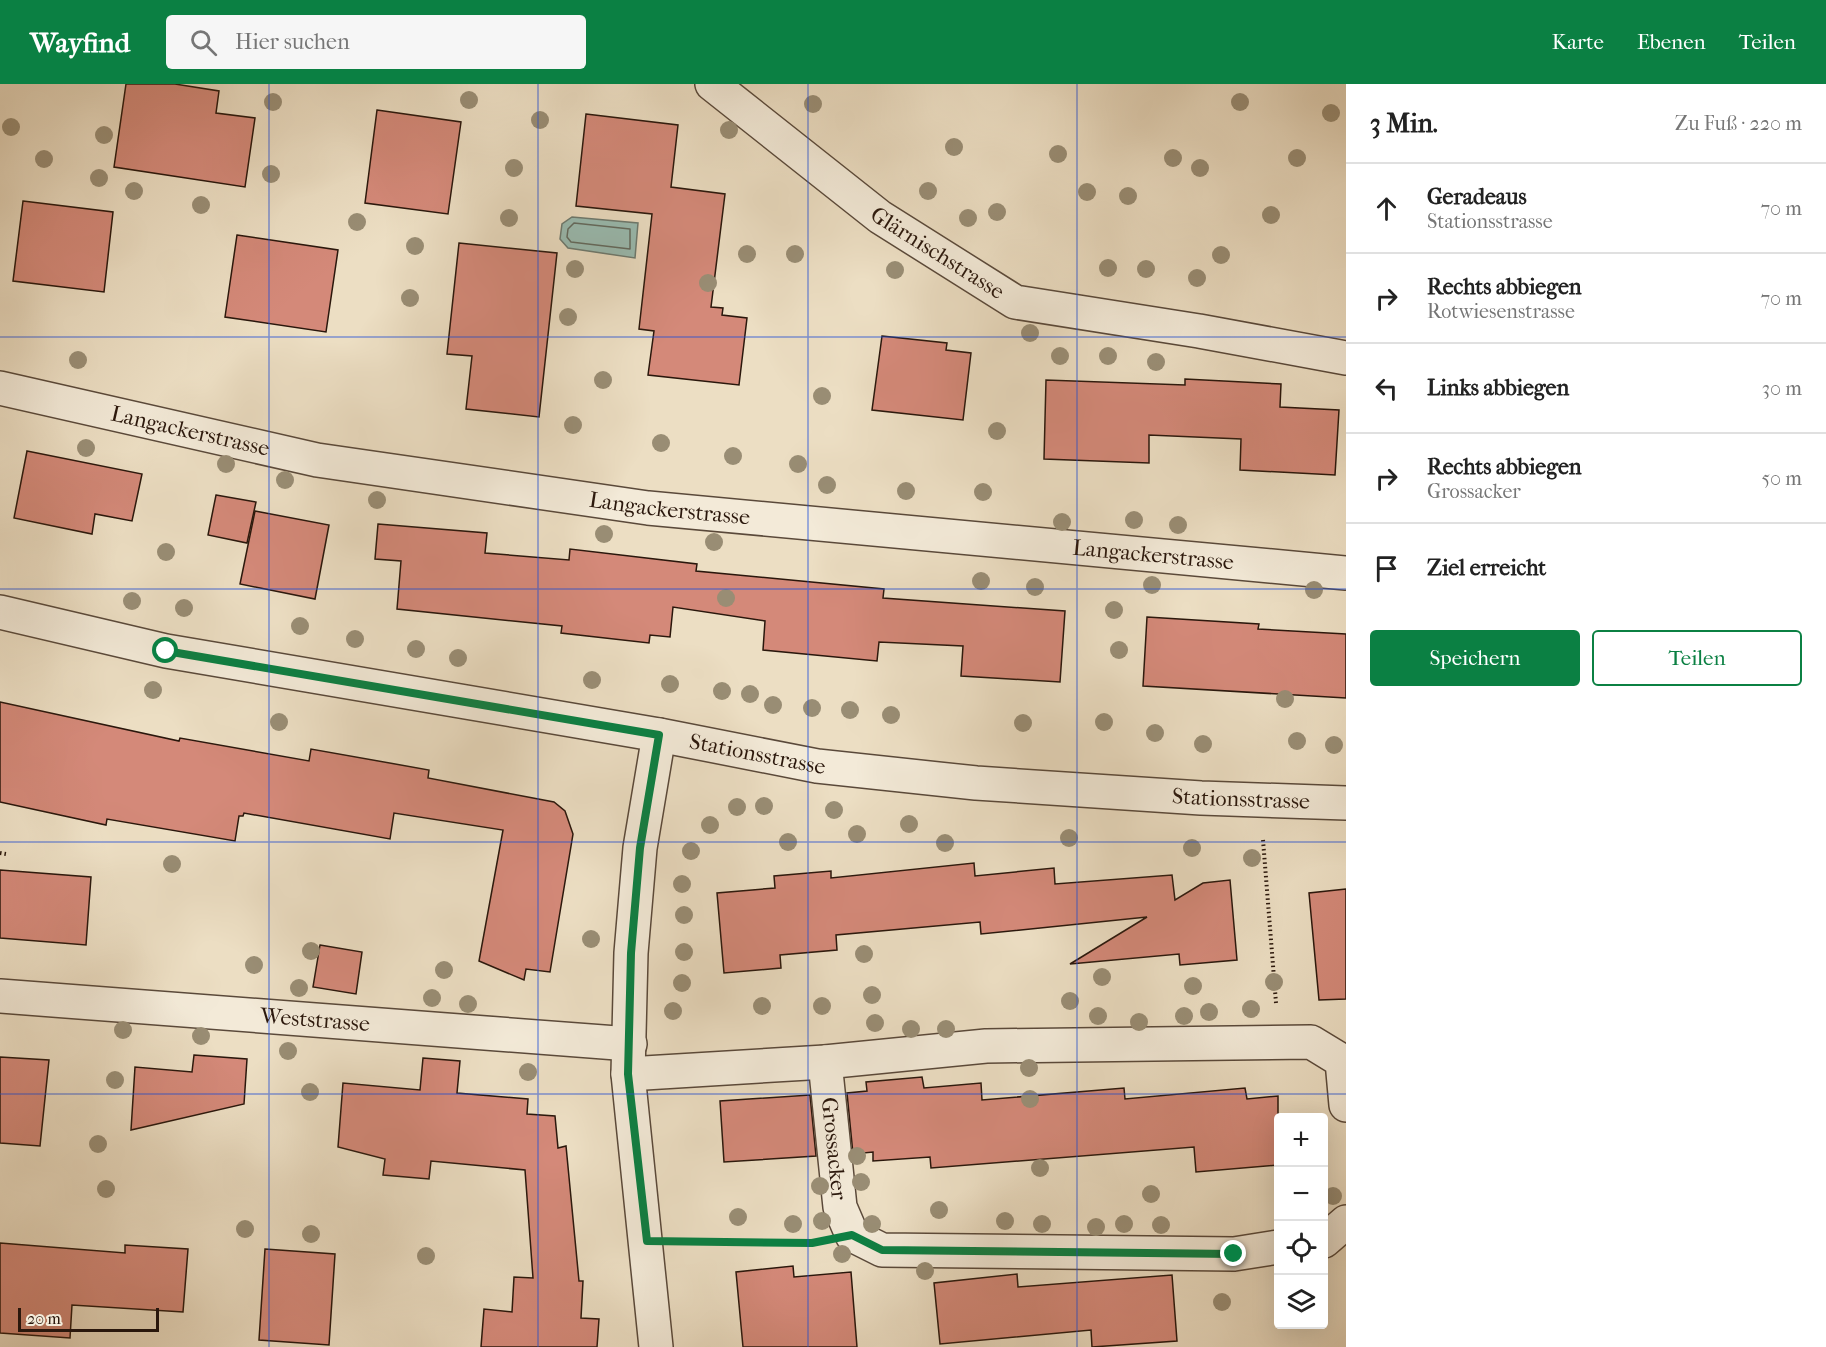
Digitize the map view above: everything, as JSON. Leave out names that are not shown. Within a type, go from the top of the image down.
[{"type":"street","name":"Glärnischstrasse","points":[[712,84],[880,217],[1015,302],[1199,331],[1346,358]]},
{"type":"street","name":"Langackerstrasse","points":[[0,388],[317,460],[648,508],[1346,573]]},
{"type":"street","name":"Stationsstrasse","points":[[0,612],[166,651],[659,735],[817,765],[976,783],[1201,798],[1346,803]]},
{"type":"street","points":[[656,1347],[629,1059],[631,953],[640,848],[659,735]]},
{"type":"street","name":"Weststrasse","points":[[0,996],[629,1059]]},
{"type":"street","points":[[629,1059],[825,1062],[986,1046],[1311,1042],[1342,1061],[1346,1105]]},
{"type":"street","name":"Grossacker","points":[[825,1062],[840,1207],[852,1235]]},
{"type":"street","points":[[1328,1237],[1346,1222]]},
{"type":"street","points":[[852,1235],[882,1250],[1234,1254],[1274,1248]]},
{"type":"path","points":[[1262,834],[1279,1042]]},
{"type":"path","points":[[0,853],[6,854]]},
{"type":"path","points":[[647,1241],[812,1243],[852,1235]]},
{"type":"water","points":[[572,217],[638,223],[635,258],[568,248],[560,239],[562,224]]},
{"type":"building","points":[[126,84],[175,84],[219,91],[216,113],[255,118],[245,187],[114,167]]},
{"type":"building","points":[[377,110],[461,122],[448,214],[365,203]]},
{"type":"building","points":[[586,114],[678,125],[671,187],[725,194],[711,307],[723,308],[722,315],[747,318],[739,385],[648,375],[654,331],[639,329],[652,214],[576,206]]},
{"type":"building","points":[[23,201],[113,212],[104,292],[13,281]]},
{"type":"building","points":[[237,235],[338,250],[326,332],[225,317]]},
{"type":"building","points":[[459,243],[557,253],[539,417],[466,409],[472,356],[447,354]]},
{"type":"building","points":[[882,336],[947,343],[946,350],[971,353],[963,420],[872,410]]},
{"type":"building","points":[[1185,379],[1281,384],[1280,407],[1339,410],[1335,475],[1240,470],[1241,439],[1149,435],[1149,463],[1044,459],[1046,380],[1185,385]]},
{"type":"building","points":[[27,451],[142,474],[132,521],[95,514],[92,534],[14,518]]},
{"type":"building","points":[[216,495],[256,502],[247,543],[208,535]]},
{"type":"building","points":[[255,511],[329,525],[315,599],[240,584]]},
{"type":"building","points":[[378,524],[487,533],[485,553],[569,560],[570,549],[697,564],[696,571],[884,589],[883,598],[1065,611],[1060,682],[961,676],[963,646],[879,642],[877,661],[763,650],[765,621],[673,607],[670,637],[650,635],[649,643],[561,633],[562,626],[397,609],[401,561],[375,559]]},
{"type":"building","points":[[1147,617],[1259,624],[1258,629],[1346,634],[1346,698],[1143,686]]},
{"type":"building","points":[[0,702],[179,741],[180,738],[309,761],[311,749],[429,770],[428,778],[554,802],[565,811],[573,834],[550,972],[526,969],[524,980],[479,961],[503,830],[394,813],[390,839],[244,813],[243,816],[239,816],[235,841],[107,819],[106,825],[0,802]]},
{"type":"building","points":[[974,863],[975,876],[1054,868],[1055,884],[1172,875],[1175,900],[1203,883],[1230,880],[1237,960],[1180,965],[1179,954],[1070,964],[1147,917],[981,934],[980,922],[836,935],[837,950],[780,955],[781,968],[724,973],[717,893],[775,888],[774,876],[831,871],[831,878]]},
{"type":"building","points":[[0,870],[91,877],[86,945],[0,938]]},
{"type":"building","points":[[1346,889],[1346,999],[1319,1000],[1309,893]]},
{"type":"building","points":[[320,945],[362,952],[356,994],[313,987]]},
{"type":"building","points":[[194,1055],[247,1059],[244,1104],[131,1130],[135,1067],[192,1072]]},
{"type":"building","points":[[0,1057],[49,1060],[40,1146],[0,1143]]},
{"type":"building","points":[[423,1058],[460,1061],[457,1093],[528,1099],[527,1114],[555,1116],[558,1148],[566,1146],[579,1281],[583,1281],[581,1318],[599,1319],[597,1347],[481,1347],[484,1309],[512,1312],[514,1277],[533,1278],[525,1170],[431,1161],[429,1179],[383,1175],[385,1159],[338,1147],[343,1083],[420,1090]]},
{"type":"building","points":[[922,1077],[924,1088],[981,1083],[982,1100],[1124,1088],[1125,1099],[1245,1088],[1247,1099],[1278,1096],[1278,1113],[1274,1113],[1274,1165],[1196,1172],[1194,1147],[931,1168],[930,1157],[873,1161],[873,1152],[853,1154],[847,1093],[867,1091],[866,1082]]},
{"type":"building","points":[[810,1095],[816,1156],[724,1162],[720,1101]]},
{"type":"building","points":[[0,1243],[125,1253],[125,1245],[188,1249],[183,1312],[72,1305],[70,1338],[0,1333]]},
{"type":"building","points":[[265,1249],[335,1254],[329,1345],[259,1340]]},
{"type":"building","points":[[793,1266],[794,1277],[851,1272],[857,1347],[743,1347],[736,1272]]},
{"type":"building","points":[[1017,1274],[1018,1287],[1172,1275],[1177,1341],[1092,1347],[1091,1330],[940,1344],[934,1283]]},
{"type":"route","points":[[166,651],[659,735],[640,848],[631,953],[628,1074],[647,1241],[812,1243],[852,1235],[882,1250],[1234,1254]]}]
